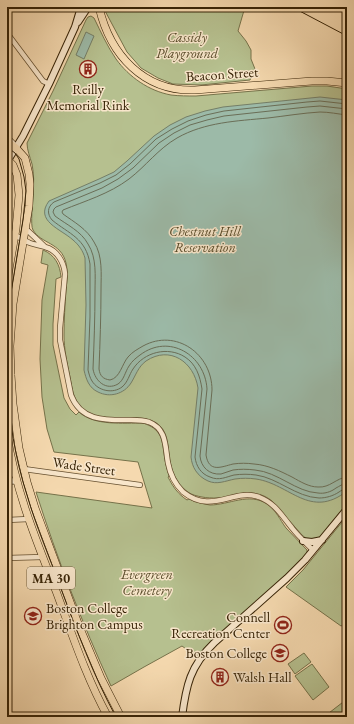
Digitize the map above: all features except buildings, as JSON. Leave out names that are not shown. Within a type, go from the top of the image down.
[{"type":"main road","points":[[7,281],[19,202],[18,181],[13,165],[7,160],[16,148],[49,84],[75,27],[81,7]]},
{"type":"main road","points":[[75,27],[88,7]]},
{"type":"main road","name":"Beacon Street","points":[[94,7],[117,48],[129,65],[146,78],[169,88],[195,90],[312,81],[347,83]]},
{"type":"main road","name":"Beacon Street","points":[[99,7],[104,24]]},
{"type":"main road","name":"MA 30","points":[[7,142],[16,148],[25,158],[30,180],[30,199],[13,304],[10,346],[9,385],[15,427],[33,502],[45,535],[89,652],[121,717]]},
{"type":"main road","points":[[8,173],[14,175],[18,181]]},
{"type":"main road","name":"MA 30","points":[[7,434],[17,480],[36,539],[88,675],[108,717]]},
{"type":"main road","points":[[182,717],[188,682],[196,664],[214,643],[299,566],[347,509]]},
{"type":"main road","points":[[36,539],[45,535]]},
{"type":"main road","points":[[303,541],[312,542],[322,540]]},
{"type":"street","points":[[7,33],[43,81],[49,84]]},
{"type":"street","points":[[7,137],[16,148]]},
{"type":"street","points":[[26,229],[44,246]]},
{"type":"street","points":[[15,235],[24,240],[52,250],[62,263],[64,270],[60,340],[71,395],[79,408],[86,414],[98,419],[145,421],[154,425],[164,436],[168,464],[172,475],[177,484],[185,493],[196,499],[208,502],[217,502],[247,496],[260,498],[270,503],[303,541],[313,550]]},
{"type":"street","name":"Wade Street","points":[[24,469],[140,485]]},
{"type":"street","points":[[7,481],[17,480]]},
{"type":"street","points":[[7,520],[29,519]]},
{"type":"street","points":[[7,558],[43,557]]},
{"type":"green space","name":"Cassidy Playground","points":[[103,7],[245,7],[238,31],[251,50],[251,59],[255,69],[250,80],[201,85],[173,84],[158,78],[141,68],[127,52]]},
{"type":"green space","name":"Chestnut Hill Reservation","points":[[91,16],[94,18],[110,49],[121,66],[147,87],[163,93],[196,96],[312,86],[327,86],[347,89],[347,505],[320,537],[313,540],[308,540],[272,501],[258,494],[252,493],[206,498],[190,493],[177,481],[170,461],[166,437],[161,427],[153,421],[143,419],[99,417],[89,413],[78,404],[72,389],[64,340],[67,276],[66,263],[60,251],[37,235],[32,227],[34,186],[32,164],[27,143],[86,20]]},
{"type":"green space","name":"Evergreen Cemetery","points":[[43,250],[51,255],[56,261],[61,277],[56,279],[53,345],[64,398],[70,409],[76,415],[79,412],[93,420],[101,422],[143,423],[149,425],[160,435],[168,477],[176,490],[184,498],[210,505],[246,499],[260,501],[273,509],[286,528],[307,550],[307,553],[302,559],[285,576],[197,657],[182,646],[111,686],[70,590],[36,492],[152,508],[138,462],[54,452],[47,429],[42,397],[40,359],[42,300],[48,265],[41,263]]},
{"type":"green space","points":[[347,516],[347,623],[341,626],[286,587],[303,570]]},
{"type":"green space","points":[[304,653],[311,662],[295,674],[288,664]]},
{"type":"green space","points":[[312,664],[329,687],[313,700],[295,676]]},
{"type":"green space","points":[[347,699],[347,717],[325,716]]},
{"type":"water","points":[[86,32],[94,36],[84,59],[76,55]]},
{"type":"water","name":"Chestnut Hill Reservation","points":[[320,97],[347,100],[347,491],[334,499],[322,502],[300,498],[268,482],[256,479],[240,478],[215,483],[204,479],[198,474],[194,468],[191,457],[198,388],[192,371],[180,359],[164,355],[155,356],[143,363],[125,390],[116,394],[103,394],[90,386],[84,370],[86,305],[85,258],[77,244],[51,224],[45,214],[45,208],[49,201],[114,172],[154,136],[170,125],[186,117],[223,107]]},
{"type":"tram line","points":[[292,7],[347,36]]},
{"type":"tram line","points":[[7,147],[15,153],[19,159],[26,191],[23,220],[10,299],[7,335]]},
{"type":"tram line","points":[[7,381],[13,439],[19,467],[31,507],[86,653],[116,717]]},
{"type":"place","name":"Reilly Memorial Rink","points":[[88,69]]},
{"type":"place","name":"Boston College Brighton Campus","points":[[33,616]]},
{"type":"place","name":"Connell Recreation Center","points":[[283,625]]},
{"type":"place","name":"Boston College","points":[[280,653]]},
{"type":"place","name":"Walsh Hall","points":[[220,677]]}]
